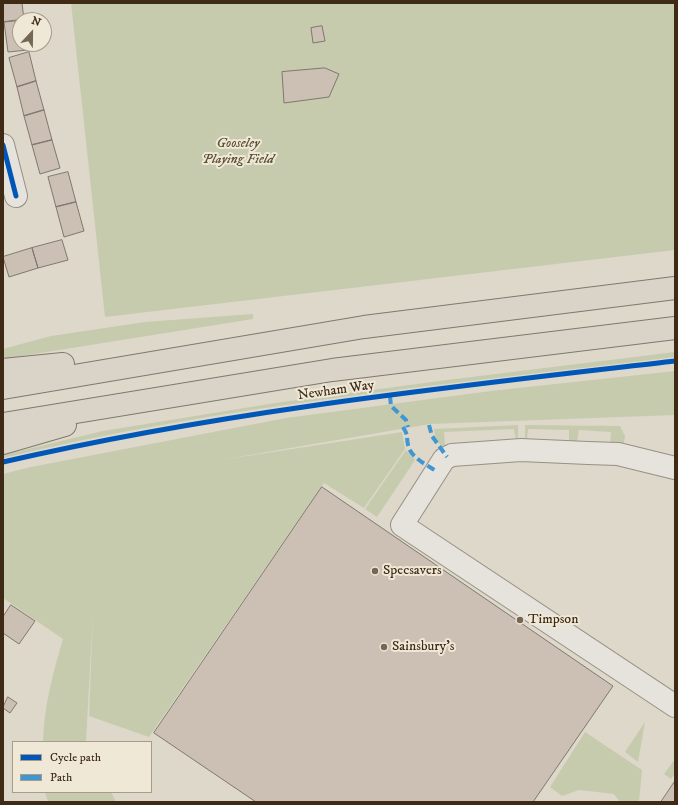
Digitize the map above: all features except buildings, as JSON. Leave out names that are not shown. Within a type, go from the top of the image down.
[{"type":"highway","points":[[3,388],[364,327],[675,288]]},
{"type":"highway","name":"Newham Way","points":[[3,424],[160,397],[332,370],[675,328]]},
{"type":"highway","points":[[3,370],[86,362],[154,362]]},
{"type":"highway","points":[[3,443],[160,397]]},
{"type":"street","points":[[3,145],[16,196]]},
{"type":"street","points":[[675,468],[618,454],[521,450],[452,455],[444,459],[402,525],[675,706]]},
{"type":"green space","name":"Gooseley Playing Field","points":[[71,3],[675,3],[675,250],[105,317]]},
{"type":"green space","points":[[253,314],[253,319],[3,359],[3,349],[51,336],[145,322]]},
{"type":"green space","points":[[675,352],[675,357],[422,387],[253,410],[169,424],[3,458],[3,455],[103,431],[275,403]]},
{"type":"green space","points":[[675,371],[675,415],[430,424],[221,460],[402,432],[405,449],[364,508],[324,483],[149,737],[89,716],[93,614],[86,741],[43,741],[47,703],[63,639],[3,598],[3,474],[31,467],[286,418],[491,391]]},
{"type":"green space","points":[[518,425],[518,440],[516,440],[514,429],[444,432],[445,445],[441,446],[435,436],[434,429]]},
{"type":"green space","points":[[525,425],[620,426],[625,436],[623,447],[610,446],[611,432],[579,430],[577,442],[569,442],[569,430],[528,429],[527,439],[525,439]]},
{"type":"green space","points":[[406,450],[415,460],[377,517],[365,509]]},
{"type":"green space","points":[[645,722],[638,762],[625,752]]},
{"type":"green space","points":[[585,732],[642,770],[639,802],[620,802],[614,794],[579,790],[562,796],[550,787]]},
{"type":"green space","points":[[675,759],[675,773],[671,779],[664,774]]},
{"type":"green space","points":[[45,793],[112,793],[116,802],[48,802]]},
{"type":"marked path","points":[[390,396],[391,406],[406,420],[408,427]]},
{"type":"marked path","points":[[429,425],[432,436],[447,457]]},
{"type":"marked path","points":[[403,427],[407,434],[409,449],[415,457],[436,471]]},
{"type":"cycle path","points":[[3,145],[16,196]]},
{"type":"cycle path","points":[[3,462],[169,428],[253,414],[422,391],[675,361]]},
{"type":"place","name":"Specsavers","points":[[375,571]]},
{"type":"place","name":"Timpson","points":[[520,620]]},
{"type":"place","name":"Sainsbury's","points":[[384,647]]}]
